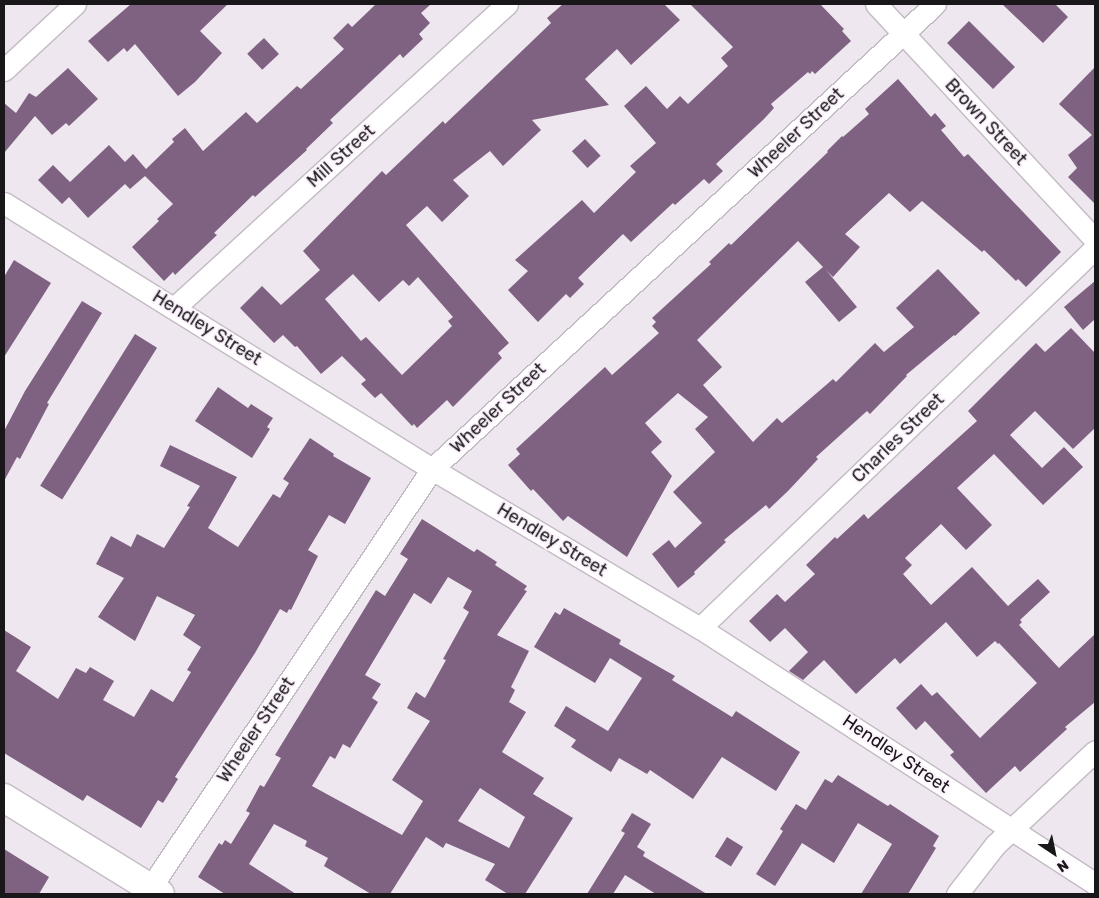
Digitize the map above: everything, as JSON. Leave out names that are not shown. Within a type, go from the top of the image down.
[{"type":"street","points":[[4,70],[75,4]]},
{"type":"street","name":"Mill Street","points":[[174,308],[507,4]]},
{"type":"street","name":"Brown Street","points":[[876,4],[1095,240]]},
{"type":"street","name":"Wheeler Street","points":[[155,891],[432,469],[935,4]]},
{"type":"street","name":"Hendley Street","points":[[4,203],[432,469],[700,628],[856,727],[1095,884]]},
{"type":"street","name":"Charles Street","points":[[700,628],[1095,248]]},
{"type":"street","points":[[957,894],[994,845],[1095,751]]},
{"type":"street","points":[[4,798],[155,891]]},
{"type":"building","points":[[131,4],[228,4],[200,31],[222,53],[195,82],[178,96],[135,44],[127,52],[124,48],[108,62],[88,41]]},
{"type":"building","points":[[376,4],[431,4],[421,13],[430,23],[419,34],[423,39],[403,58],[400,54],[330,120],[333,123],[307,150],[255,197],[253,195],[214,233],[217,235],[175,275],[173,272],[164,281],[132,247],[159,221],[157,219],[173,204],[145,176],[130,189],[125,184],[88,218],[69,197],[62,204],[38,180],[53,165],[70,182],[109,145],[125,162],[133,154],[146,169],[174,142],[172,139],[185,128],[203,151],[246,112],[257,123],[297,86],[301,89],[344,49],[333,38],[348,23],[352,27]]},
{"type":"building","points":[[563,4],[664,4],[680,20],[631,65],[617,49],[585,79],[609,105],[532,120],[541,130],[503,166],[490,151],[453,180],[469,196],[442,222],[427,206],[406,225],[509,343],[498,353],[502,358],[453,407],[447,400],[417,428],[414,424],[412,426],[381,393],[375,398],[361,384],[366,380],[342,356],[321,374],[297,346],[295,347],[283,335],[274,343],[240,308],[262,286],[281,305],[320,270],[303,251],[382,171],[386,175],[443,121],[445,124],[482,89],[551,23],[547,18]],"holes":[[[353,274],[379,302],[403,280],[409,286],[418,277],[453,317],[448,321],[452,326],[402,375],[366,337],[361,341],[325,299]]]},
{"type":"building","points":[[690,4],[820,4],[844,29],[842,31],[851,41],[815,74],[812,71],[810,74],[808,72],[771,104],[774,108],[764,119],[716,164],[723,171],[709,184],[704,179],[675,205],[673,203],[631,242],[623,234],[578,278],[584,284],[570,298],[566,294],[538,322],[508,290],[528,271],[515,260],[582,200],[594,213],[636,172],[630,166],[656,143],[624,106],[646,86],[667,109],[680,96],[688,104],[728,66],[721,58],[733,47]]},
{"type":"building","points":[[1002,4],[1055,4],[1068,17],[1043,43]]},
{"type":"building","points":[[969,21],[1015,67],[993,89],[947,43]]},
{"type":"building","points":[[264,38],[279,54],[262,70],[247,54]]},
{"type":"building","points":[[1095,67],[1095,204],[1068,177],[1077,168],[1068,155],[1092,135],[1059,104]]},
{"type":"building","points":[[68,68],[98,99],[69,126],[66,123],[52,135],[35,116],[4,153],[4,103],[16,113],[29,93],[36,97]]},
{"type":"building","points":[[898,79],[931,117],[935,113],[946,126],[941,130],[964,157],[968,154],[1061,252],[1026,287],[1018,279],[1016,281],[984,250],[982,252],[922,201],[910,212],[889,193],[845,234],[860,247],[833,277],[826,270],[857,307],[839,322],[805,282],[823,267],[798,241],[697,340],[722,367],[703,385],[753,442],[777,418],[782,423],[833,379],[836,382],[875,343],[884,352],[914,327],[896,308],[938,269],[980,313],[955,336],[906,375],[870,414],[867,411],[816,457],[818,459],[769,509],[766,505],[724,540],[726,542],[694,572],[695,574],[678,588],[652,554],[669,540],[675,548],[702,523],[673,492],[715,452],[695,429],[708,417],[678,393],[645,423],[662,442],[651,452],[672,476],[627,557],[568,516],[563,521],[533,489],[531,491],[508,465],[520,454],[516,449],[605,367],[612,375],[659,333],[652,326],[656,322],[652,318],[711,264],[709,262],[729,243],[731,245],[828,152],[842,136],[869,114],[865,109]]},
{"type":"building","points":[[585,139],[601,156],[588,168],[572,151]]},
{"type":"building","points":[[14,260],[51,283],[4,357],[4,277]]},
{"type":"building","points":[[1095,281],[1095,319],[1083,330],[1064,307]]},
{"type":"building","points":[[82,301],[102,313],[47,403],[49,404],[20,459],[17,457],[4,481],[4,431],[25,391]]},
{"type":"building","points":[[1071,328],[1095,353],[1095,428],[1073,449],[1035,411],[1010,435],[1042,468],[1064,447],[1083,467],[1043,505],[994,454],[957,488],[992,525],[966,550],[941,524],[905,558],[912,565],[903,574],[931,605],[972,567],[1008,606],[1038,579],[1050,592],[1020,620],[1022,622],[1019,625],[1059,668],[1095,634],[1095,702],[1065,727],[1067,729],[1020,772],[1015,766],[986,793],[950,755],[954,752],[925,721],[916,730],[896,708],[921,684],[932,696],[937,692],[980,738],[1037,683],[999,643],[995,641],[977,657],[946,622],[900,664],[895,658],[856,694],[824,660],[803,680],[789,671],[808,652],[785,628],[770,642],[749,621],[777,594],[785,602],[815,574],[806,565],[835,537],[837,539],[864,514],[868,519],[977,421],[968,411],[1036,343],[1045,352]]},
{"type":"building","points":[[135,334],[157,348],[62,500],[40,486]]},
{"type":"building","points":[[218,387],[248,408],[251,404],[273,418],[267,427],[270,429],[252,458],[195,421]]},
{"type":"building","points":[[310,438],[334,454],[333,456],[371,478],[345,524],[329,515],[308,550],[318,556],[291,610],[289,609],[287,613],[280,609],[255,653],[175,777],[178,779],[163,803],[158,800],[141,828],[87,795],[83,801],[4,753],[4,630],[31,647],[16,671],[58,699],[76,668],[86,673],[90,667],[114,681],[103,700],[134,717],[151,689],[173,702],[191,672],[187,670],[201,647],[183,635],[195,615],[157,596],[135,641],[98,617],[124,578],[96,564],[111,536],[131,547],[137,534],[164,548],[190,507],[187,506],[200,486],[160,466],[170,445],[237,477],[208,528],[238,547],[273,494],[280,498],[289,483],[283,479]]},
{"type":"building","points":[[422,519],[474,552],[477,549],[497,562],[495,565],[527,586],[524,590],[527,591],[497,635],[529,651],[511,687],[515,690],[509,702],[526,712],[502,752],[544,778],[533,794],[573,818],[525,894],[508,894],[485,880],[495,864],[446,843],[443,848],[426,837],[390,894],[371,894],[324,866],[328,858],[305,846],[307,841],[274,824],[249,864],[296,894],[225,894],[198,877],[219,843],[222,845],[225,840],[231,844],[250,813],[246,811],[260,785],[264,787],[281,758],[275,755],[376,590],[385,596],[408,559],[400,554]],"holes":[[[448,577],[472,591],[463,608],[469,612],[443,659],[446,660],[425,698],[416,692],[407,708],[430,721],[392,780],[423,801],[402,835],[312,786],[330,756],[335,759],[343,744],[350,748],[378,702],[372,698],[381,684],[365,675],[414,593],[431,604]],[[480,788],[525,817],[509,848],[458,821]]]},
{"type":"building","points":[[564,608],[621,640],[619,644],[675,676],[672,680],[732,717],[736,711],[800,752],[776,791],[722,757],[693,799],[650,770],[647,774],[619,758],[611,772],[571,747],[576,740],[554,726],[566,706],[608,731],[642,678],[610,658],[595,683],[534,647],[555,612],[560,615]]},
{"type":"building","points":[[838,775],[888,806],[890,804],[939,836],[933,846],[936,848],[908,894],[861,894],[892,844],[858,823],[834,863],[802,843],[775,886],[756,874],[783,831],[780,829],[796,804],[806,810],[825,779],[832,783]]},
{"type":"building","points":[[632,813],[651,824],[637,847],[645,852],[643,856],[707,894],[656,894],[625,875],[613,894],[587,894],[625,833],[621,831]]},
{"type":"building","points":[[727,837],[743,847],[731,867],[715,857]]},
{"type":"building","points":[[4,849],[49,877],[39,894],[4,894]]}]
